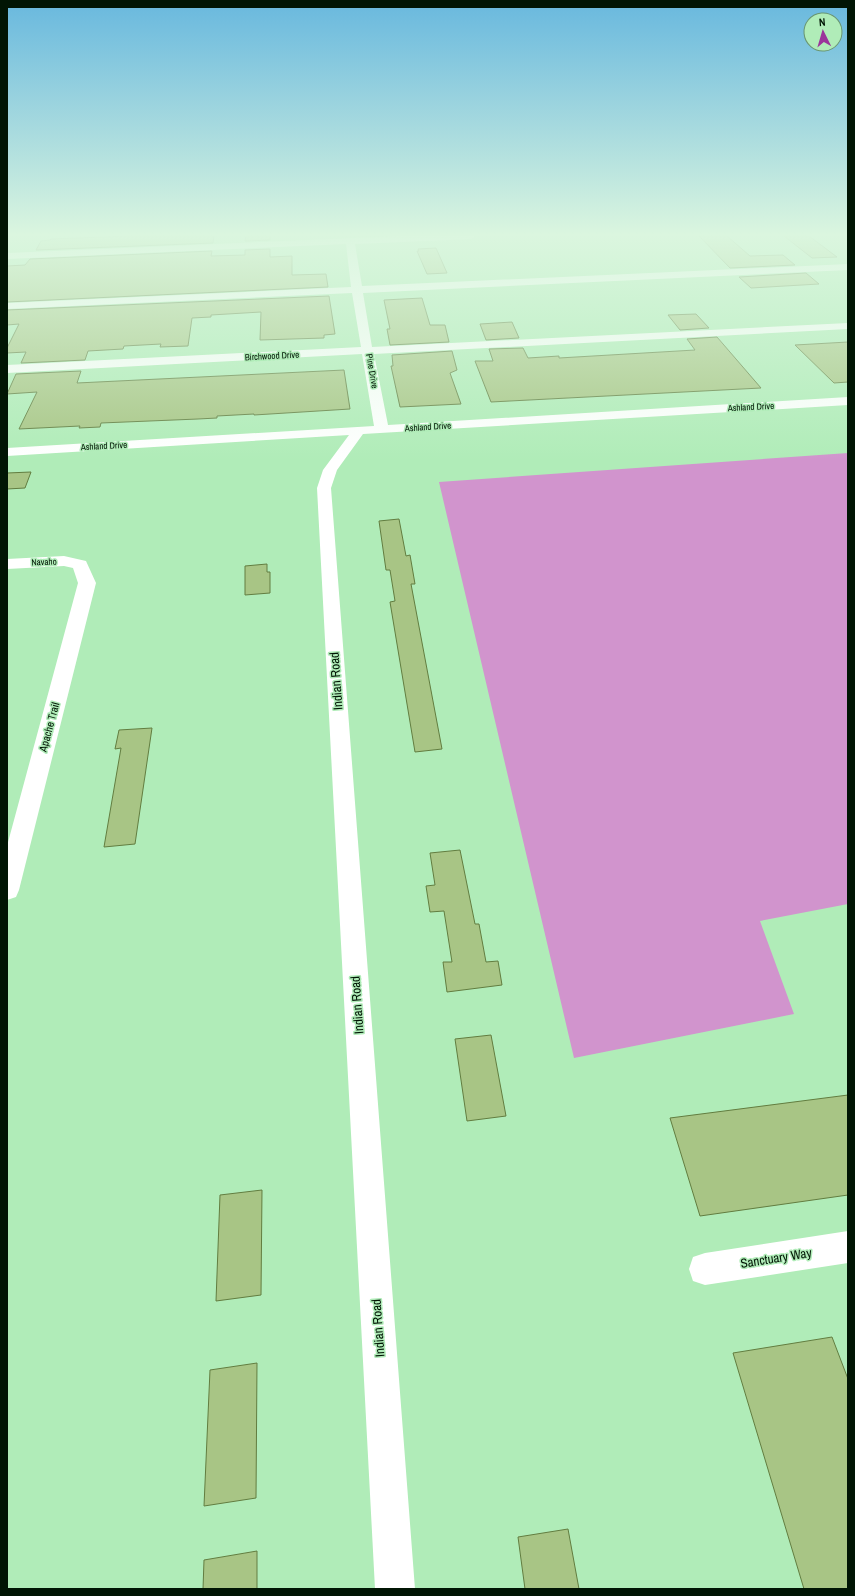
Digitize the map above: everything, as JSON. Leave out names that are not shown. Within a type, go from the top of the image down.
[{"type":"street","name":"Pine Drive","points":[[360,310],[368,351],[371,430]]},
{"type":"street","name":"Birchwood Drive","points":[[7,369],[848,326]]},
{"type":"street","name":"Ashland Drive","points":[[7,452],[848,401]]},
{"type":"street","name":"Indian Road","points":[[371,430],[330,470],[325,482],[324,495],[395,1589]]},
{"type":"street","name":"Navaho","points":[[7,564],[64,562],[80,565]]},
{"type":"street","name":"Apache Trail","points":[[7,890],[87,583],[80,565]]},
{"type":"street","name":"Sanctuary Way","points":[[705,1269],[848,1248]]},
{"type":"shaded area","points":[[848,453],[848,904],[760,921],[794,1014],[574,1058],[439,482]]},
{"type":"building","points":[[7,310],[331,310],[335,334],[324,335],[324,338],[260,340],[261,312],[211,315],[211,317],[192,318],[188,346],[160,347],[161,344],[124,346],[123,349],[88,351],[85,360],[21,363],[26,352],[7,353],[7,348],[19,324],[7,325]]},
{"type":"building","points":[[386,310],[426,310],[430,325],[445,325],[449,342],[390,345],[387,329],[390,329]]},
{"type":"building","points":[[696,314],[709,328],[680,330],[668,315]]},
{"type":"building","points":[[512,322],[519,338],[486,340],[480,324]]},
{"type":"building","points":[[717,337],[761,388],[491,402],[475,361],[493,361],[489,349],[523,348],[528,358],[559,356],[559,358],[695,350],[687,339]]},
{"type":"building","points":[[848,342],[848,382],[834,383],[795,345]]},
{"type":"building","points":[[452,351],[457,370],[450,373],[461,404],[400,407],[391,366],[393,366],[392,355]]},
{"type":"building","points":[[344,370],[350,409],[217,416],[217,418],[101,423],[100,427],[79,428],[80,426],[19,429],[37,392],[7,394],[16,374],[81,371],[77,383]]},
{"type":"building","points":[[31,472],[25,488],[7,489],[7,473]]},
{"type":"building","points":[[399,519],[406,556],[410,555],[415,584],[411,584],[442,749],[415,752],[390,602],[395,601],[390,570],[386,570],[379,521]]},
{"type":"building","points":[[267,564],[267,572],[270,572],[270,593],[245,595],[245,566]]},
{"type":"building","points":[[152,728],[135,844],[104,847],[121,748],[115,749],[119,730]]},
{"type":"building","points":[[460,850],[475,924],[479,924],[486,962],[498,961],[502,985],[447,992],[443,962],[452,962],[444,911],[430,912],[426,886],[435,885],[430,853]]},
{"type":"building","points":[[491,1035],[506,1116],[467,1121],[455,1039]]},
{"type":"building","points":[[848,1095],[848,1195],[700,1216],[670,1118]]},
{"type":"building","points":[[262,1190],[261,1295],[216,1301],[220,1195]]},
{"type":"building","points":[[832,1337],[848,1379],[848,1589],[804,1589],[733,1353]]},
{"type":"building","points":[[257,1363],[256,1498],[204,1506],[210,1370]]},
{"type":"building","points":[[568,1529],[579,1589],[525,1589],[518,1537]]},
{"type":"building","points":[[257,1551],[257,1589],[203,1589],[204,1560]]}]
